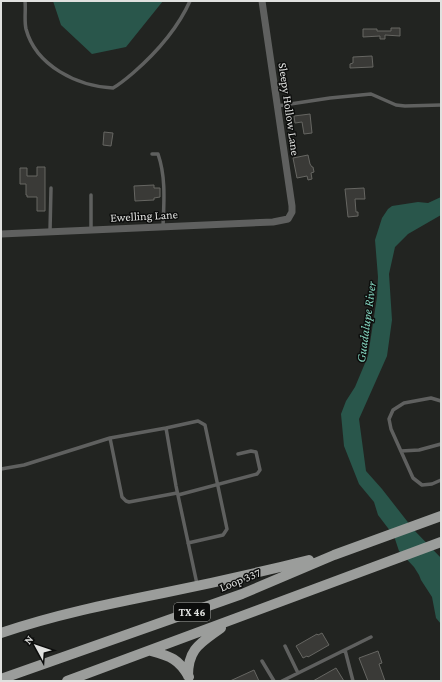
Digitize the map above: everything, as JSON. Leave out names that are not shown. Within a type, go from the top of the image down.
[{"type":"main road","name":"Loop 337","points":[[3,678],[242,594],[334,555],[441,516]]},
{"type":"main road","name":"TX 46","points":[[67,681],[441,542]]},
{"type":"main road","points":[[1,633],[63,614],[334,555]]},
{"type":"main road","points":[[189,678],[190,658],[194,650],[204,640],[231,621]]},
{"type":"main road","points":[[151,651],[170,656],[183,668],[189,678]]},
{"type":"street","name":"Sleepy Hollow Lane","points":[[262,1],[292,206],[292,212],[288,219]]},
{"type":"street","name":"Ewelling Lane","points":[[1,234],[273,222],[288,219]]},
{"type":"lane","points":[[25,1],[27,11],[25,20],[26,28],[34,48],[49,65],[77,81],[113,88],[119,85],[161,46],[176,27],[190,1]]},
{"type":"lane","points":[[277,106],[330,98],[371,94],[400,106],[441,105]]},
{"type":"lane","points":[[152,154],[158,154],[161,165],[164,189],[163,226]]},
{"type":"lane","points":[[50,231],[51,188]]},
{"type":"lane","points":[[91,195],[91,229]]},
{"type":"lane","points":[[441,401],[431,398],[404,403],[393,410],[389,419],[391,429],[413,478],[422,485],[432,484],[441,480]]},
{"type":"lane","points":[[1,469],[24,465],[110,438],[198,421],[203,423],[205,425],[227,527],[226,532],[223,535],[188,544]]},
{"type":"lane","points":[[166,428],[177,494],[197,585]]},
{"type":"lane","points":[[110,438],[122,497],[129,502],[218,485],[257,474],[259,472],[260,470],[256,452],[251,451],[238,454]]},
{"type":"lane","points":[[401,451],[419,450],[441,444]]},
{"type":"lane","points":[[282,681],[371,637]]},
{"type":"lane","points":[[285,646],[298,673]]},
{"type":"lane","points":[[345,650],[353,681]]},
{"type":"lane","points":[[262,661],[274,681]]},
{"type":"shaded area","points":[[53,1],[163,1],[126,47],[92,54],[61,25]]},
{"type":"shaded area","points":[[441,197],[441,215],[408,234],[395,247],[389,274],[392,320],[387,356],[359,419],[366,471],[414,530],[441,558],[441,624],[436,618],[432,597],[414,567],[399,551],[394,536],[378,515],[374,502],[359,484],[344,446],[341,414],[346,401],[355,387],[368,356],[377,297],[378,277],[375,240],[382,218],[392,206],[418,202],[428,203]]},
{"type":"building","points":[[391,28],[400,28],[400,36],[385,35],[385,39],[380,39],[380,36],[363,37],[363,29],[391,31]]},
{"type":"building","points":[[372,56],[373,67],[350,68],[350,64],[353,63],[353,57]]},
{"type":"building","points":[[310,114],[312,133],[304,134],[302,122],[295,123],[294,116]]},
{"type":"building","points":[[104,132],[113,133],[111,146],[103,145]]},
{"type":"building","points":[[308,155],[314,172],[311,173],[312,179],[308,180],[307,176],[297,178],[293,158]]},
{"type":"building","points":[[37,167],[45,167],[45,211],[37,211],[37,197],[27,197],[26,184],[20,184],[20,168],[27,168],[27,176],[37,176]]},
{"type":"building","points":[[154,185],[154,188],[160,188],[160,197],[154,198],[154,200],[135,201],[134,186]]},
{"type":"building","points":[[364,188],[365,199],[355,199],[356,212],[358,212],[358,216],[348,217],[345,189]]},
{"type":"building","points":[[322,633],[329,645],[308,657],[303,658],[296,646],[317,634]]},
{"type":"building","points":[[378,651],[382,663],[379,664],[385,681],[368,681],[359,658]]},
{"type":"building","points":[[336,668],[344,681],[313,681]]},
{"type":"building","points":[[254,670],[259,681],[230,681]]},
{"type":"water label","name":"Guadalupe River","points":[[366,322]]}]
